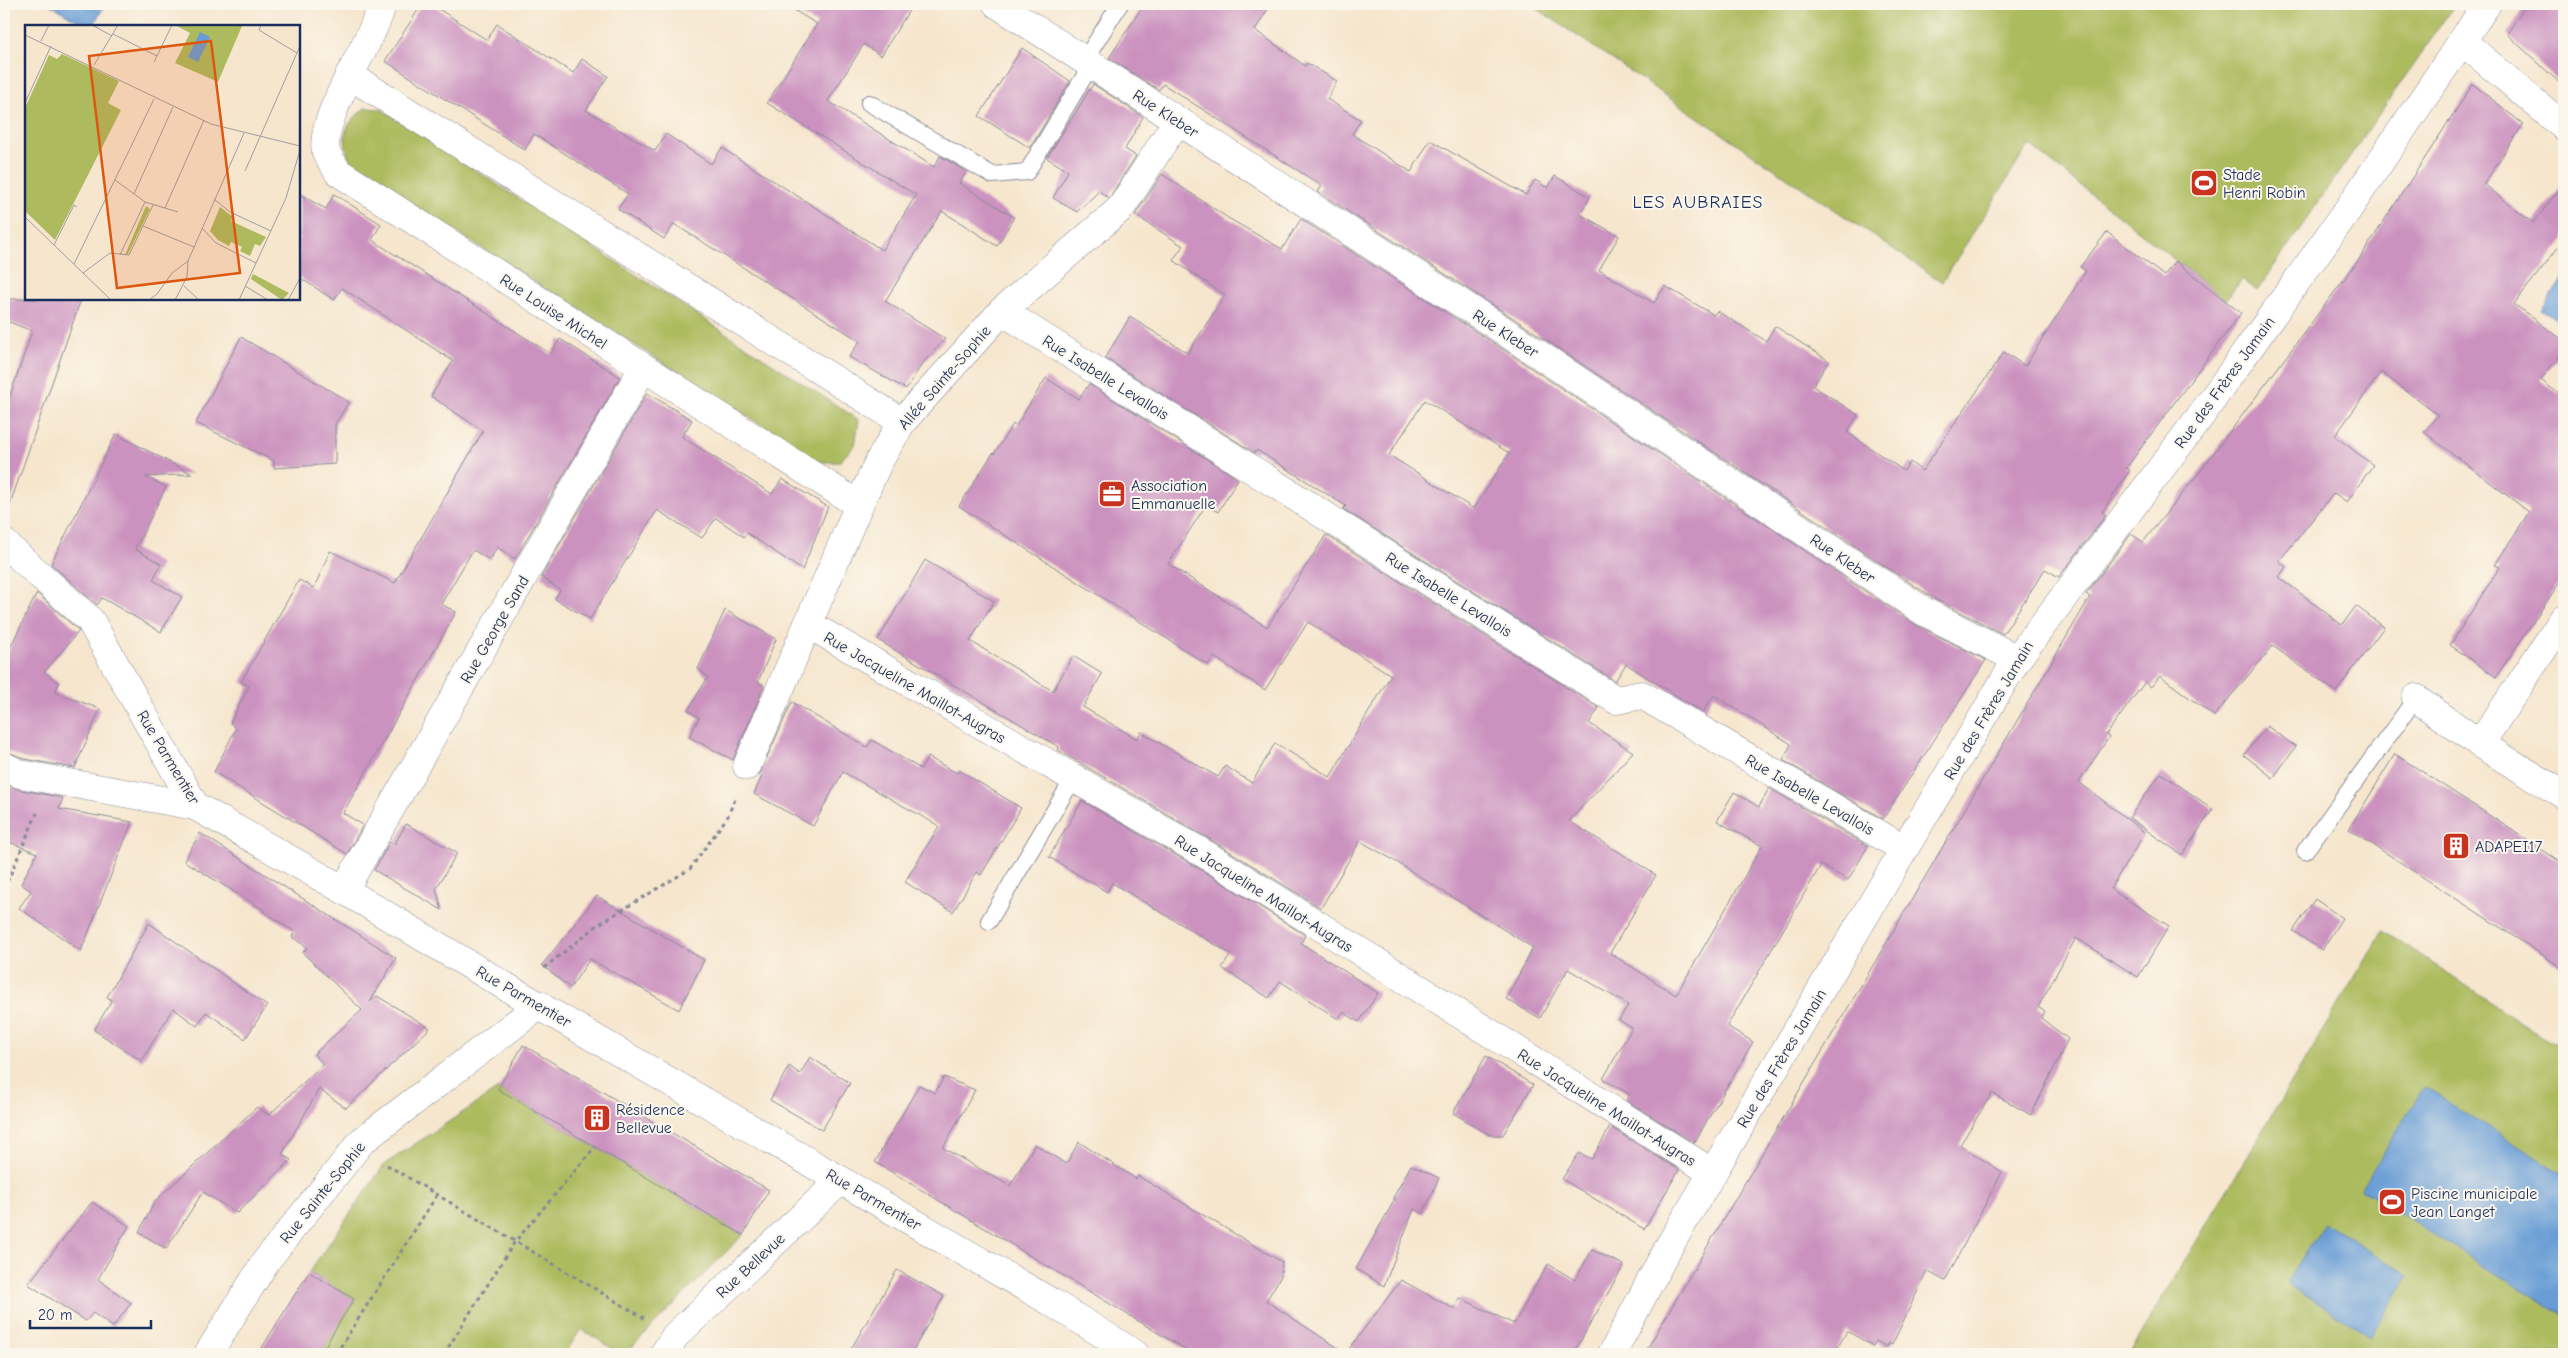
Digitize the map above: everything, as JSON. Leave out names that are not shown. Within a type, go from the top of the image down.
[{"type":"street","name":"Rue Louise Michel","points":[[382,4],[378,19],[349,75],[329,125],[326,151],[338,172],[859,505]]},
{"type":"street","name":"Rue Kleber","points":[[997,4],[1498,326],[1925,612],[2017,659]]},
{"type":"street","name":"Rue des Frères Jamain","points":[[1612,1354],[1668,1248],[2017,659],[2204,410],[2349,208],[2487,4]]},
{"type":"street","points":[[2463,42],[2564,127]]},
{"type":"street","points":[[349,75],[902,422]]},
{"type":"street","name":"Allée Sainte-Sophie","points":[[747,766],[859,505],[878,463],[902,422],[1002,311],[1121,208],[1177,121]]},
{"type":"street","name":"Rue Isabelle Levallois","points":[[1002,311],[1616,700],[1642,695],[1904,849]]},
{"type":"street","name":"Rue George Sand","points":[[344,890],[643,368]]},
{"type":"street","name":"Rue Parmentier","points":[[4,543],[90,620],[195,806],[344,890],[515,992],[1051,1302],[1135,1354]]},
{"type":"street","points":[[2480,744],[2564,618]]},
{"type":"street","name":"Rue Jacqueline Maillot-Augras","points":[[808,624],[1079,783],[1208,856],[1713,1173]]},
{"type":"street","points":[[2416,698],[2480,744],[2564,795]]},
{"type":"street","points":[[4,766],[20,774],[195,806]]},
{"type":"street","name":"Rue Sainte-Sophie","points":[[208,1354],[266,1261],[357,1147],[446,1075],[540,1005]]},
{"type":"street","name":"Rue Bellevue","points":[[669,1345],[840,1180]]},
{"type":"lane","points":[[869,102],[992,175],[1027,172],[1120,4]]},
{"type":"lane","points":[[2305,851],[2416,698]]},
{"type":"lane","points":[[989,921],[1079,783]]},
{"type":"path","points":[[515,992],[599,924],[690,869],[728,816],[747,766]]},
{"type":"path","points":[[4,889],[52,780]]},
{"type":"path","points":[[357,1147],[514,1243],[669,1345]]},
{"type":"path","points":[[444,1354],[514,1243],[596,1148]]},
{"type":"path","points":[[336,1354],[437,1195]]},
{"type":"green space","name":"Stade Henri Robin","points":[[1530,4],[2455,4],[2257,291],[2242,279],[2226,300],[2029,145],[1942,282]]},
{"type":"green space","points":[[365,108],[381,109],[859,420],[855,445],[839,462],[820,462],[350,165],[345,139],[347,127]]},
{"type":"green space","name":"Piscine municipale Jean Langet","points":[[2383,930],[2564,1051],[2564,1354],[2129,1354]]},
{"type":"green space","points":[[498,1089],[743,1235],[625,1354],[621,1354],[581,1329],[565,1354],[320,1354],[354,1299],[309,1272],[385,1164]]},
{"type":"water","points":[[49,4],[105,5],[94,25],[84,25]]},
{"type":"water","points":[[2564,277],[2564,318],[2560,323],[2541,310]]},
{"type":"water","points":[[2424,1087],[2564,1175],[2564,1316],[2361,1189]]},
{"type":"water","points":[[2325,1223],[2409,1275],[2371,1336],[2287,1283]]},
{"type":"building","points":[[422,4],[431,4],[487,40],[497,24],[573,73],[582,59],[608,76],[586,110],[655,151],[666,134],[711,164],[722,148],[882,250],[916,195],[767,103],[817,24],[784,4],[913,4],[881,56],[864,44],[828,101],[934,167],[940,156],[967,172],[959,183],[1014,217],[997,246],[942,211],[885,301],[945,339],[922,364],[906,389],[849,357],[860,341],[674,224],[664,239],[618,209],[628,194],[534,134],[525,150],[385,61]]},
{"type":"building","points":[[1144,4],[1271,4],[1255,30],[1305,66],[1307,63],[1337,81],[1327,99],[1361,120],[1352,134],[1411,172],[1430,140],[1526,195],[1535,180],[1548,188],[1555,176],[1590,197],[1580,214],[1619,236],[1599,270],[1654,303],[1665,286],[1714,315],[1717,311],[1766,341],[1775,326],[1829,361],[1813,386],[1858,415],[1847,432],[1904,471],[1910,462],[1922,471],[2004,352],[2025,366],[2086,271],[2080,267],[2107,232],[2164,276],[2175,261],[2241,313],[2126,468],[2130,470],[2102,512],[2106,515],[2059,577],[2045,569],[2003,634],[1933,598],[1507,314],[1318,192],[1322,186],[1163,84],[1159,90],[1109,58]]},
{"type":"building","points":[[2526,4],[2564,4],[2564,87],[2507,34]]},
{"type":"building","points":[[1022,48],[1070,81],[1030,148],[979,116]]},
{"type":"building","points":[[1093,84],[1143,117],[1125,149],[1136,156],[1109,198],[1099,191],[1077,212],[1053,198],[1068,171],[1047,158]]},
{"type":"building","points":[[2473,84],[2523,124],[2484,184],[2533,223],[2564,183],[2564,240],[2514,304],[2564,341],[2564,349],[2541,380],[2564,398],[2564,576],[2496,677],[2450,645],[2500,567],[2495,565],[2529,512],[2424,432],[2438,415],[2381,372],[2335,436],[2373,465],[2347,502],[2334,493],[2279,561],[2286,567],[2279,577],[2342,625],[2356,606],[2384,627],[2336,692],[2273,646],[2214,716],[2160,676],[2151,687],[2145,682],[2106,735],[2109,737],[2079,782],[2145,833],[2110,889],[2169,926],[2138,977],[2076,938],[2038,1007],[2045,1012],[2041,1018],[2068,1039],[2031,1115],[1992,1093],[1960,1145],[2002,1172],[1945,1281],[1927,1271],[1892,1345],[1889,1343],[1887,1347],[1876,1341],[1873,1346],[1847,1331],[1834,1354],[1644,1354],[2090,597],[2086,594],[2131,534],[2143,542],[2202,469],[2360,258]]},
{"type":"building","points":[[1162,174],[1228,218],[1282,249],[1301,219],[1489,340],[1916,625],[1986,660],[1883,819],[1783,760],[1791,744],[1714,695],[1703,712],[1626,664],[1615,681],[1343,509],[1346,506],[1257,450],[1255,453],[1105,358],[1130,317],[1188,353],[1225,295],[1173,260],[1183,246],[1135,215]],"holes":[[[1425,400],[1509,453],[1474,509],[1389,455]]]},
{"type":"building","points":[[334,194],[381,224],[372,240],[551,354],[560,339],[620,377],[515,559],[497,547],[490,560],[473,550],[441,604],[456,612],[343,813],[363,825],[347,854],[214,772],[236,728],[230,723],[249,686],[241,682],[299,580],[314,588],[330,551],[395,583],[483,431],[431,396],[453,361],[342,288],[334,300],[300,278],[300,195],[326,209]]},
{"type":"building","points":[[4,299],[81,300],[9,507],[4,506],[4,414],[32,331],[4,320]]},
{"type":"building","points":[[241,337],[349,402],[335,424],[335,464],[274,468],[274,461],[196,423]]},
{"type":"building","points":[[1046,378],[1079,399],[1089,384],[1238,479],[1218,512],[1206,505],[1168,564],[1267,627],[1326,535],[1599,708],[1589,723],[1633,752],[1569,821],[1656,875],[1610,953],[1676,995],[1762,846],[1717,821],[1734,792],[1759,807],[1769,788],[1868,846],[1848,880],[1821,865],[1727,1026],[1753,1042],[1694,1143],[1626,1100],[1629,1094],[1603,1079],[1632,1028],[1619,1020],[1628,1005],[1568,969],[1540,1018],[1506,999],[1533,948],[1390,858],[1360,841],[1321,908],[1216,843],[1058,750],[1059,747],[878,640],[925,560],[994,601],[970,641],[1053,691],[1073,656],[1102,674],[1083,707],[1137,739],[1141,732],[1218,777],[1225,766],[1252,783],[1275,743],[1330,777],[1391,675],[1308,622],[1265,690],[1214,657],[1208,665],[959,506],[1013,424],[1016,426]]},
{"type":"building","points":[[647,393],[692,420],[682,437],[772,494],[782,479],[828,507],[802,570],[747,533],[744,537],[716,518],[702,538],[657,510],[590,619],[555,599],[560,590],[541,577]]},
{"type":"building","points":[[116,434],[192,474],[146,477],[166,487],[135,549],[161,564],[153,580],[182,597],[161,632],[102,598],[97,605],[51,564]]},
{"type":"building","points":[[37,593],[79,631],[44,672],[59,683],[55,692],[100,709],[75,768],[25,759],[4,750],[4,660]]},
{"type":"building","points":[[725,610],[776,639],[758,682],[764,686],[733,760],[689,737],[699,718],[688,710],[708,677],[698,669]]},
{"type":"building","points":[[792,702],[867,747],[872,740],[921,769],[928,757],[957,773],[959,770],[1021,808],[981,875],[977,872],[953,912],[905,882],[939,826],[843,772],[813,826],[754,794],[762,776],[759,775]]},
{"type":"building","points":[[2267,726],[2296,747],[2273,778],[2244,755]]},
{"type":"building","name":"ADAPEI17","points":[[2395,754],[2564,864],[2564,969],[2349,829]]},
{"type":"building","points":[[2161,773],[2213,809],[2182,855],[2129,818]]},
{"type":"building","points":[[4,783],[17,789],[63,798],[59,809],[132,822],[81,951],[19,908],[31,891],[21,884],[37,853],[4,840]]},
{"type":"building","points":[[1082,801],[1200,869],[1305,935],[1301,943],[1378,993],[1359,1022],[1343,1012],[1338,1019],[1280,981],[1269,998],[1222,968],[1231,954],[1112,883],[1107,892],[1049,857]]},
{"type":"building","points":[[406,824],[457,853],[436,889],[442,910],[374,870],[390,842],[394,845]]},
{"type":"building","points":[[200,833],[396,958],[370,1002],[377,996],[430,1028],[346,1108],[319,1089],[282,1154],[291,1160],[237,1213],[203,1192],[166,1249],[139,1232],[155,1201],[257,1107],[269,1115],[323,1064],[314,1054],[362,1010],[303,953],[307,947],[292,937],[295,932],[264,910],[184,861]]},
{"type":"building","points":[[597,896],[704,960],[679,1010],[590,959],[570,988],[542,965]]},
{"type":"building","points":[[2315,899],[2342,918],[2322,950],[2293,931]]},
{"type":"building","points":[[149,923],[267,1006],[245,1039],[206,1012],[197,1026],[173,1008],[142,1061],[94,1030],[112,1000],[107,997]]},
{"type":"building","name":"Résidence Bellevue","points":[[523,1045],[769,1190],[743,1235],[498,1089]]},
{"type":"building","points":[[1486,1056],[1533,1085],[1503,1135],[1490,1135],[1453,1113]]},
{"type":"building","points":[[810,1057],[850,1083],[822,1130],[770,1100],[789,1066],[800,1074]]},
{"type":"building","points":[[944,1077],[975,1090],[943,1148],[1010,1186],[1035,1144],[1066,1164],[1079,1142],[1136,1179],[1138,1176],[1282,1262],[1281,1276],[1266,1301],[1346,1353],[1401,1280],[1454,1309],[1460,1298],[1514,1324],[1548,1264],[1575,1280],[1592,1250],[1624,1265],[1573,1354],[1193,1354],[875,1162],[919,1085],[935,1093]]},
{"type":"building","points":[[1610,1127],[1679,1170],[1644,1229],[1562,1179],[1579,1153],[1592,1159]]},
{"type":"building","points":[[1411,1165],[1439,1178],[1423,1214],[1414,1209],[1384,1286],[1356,1269],[1395,1199],[1393,1198]]},
{"type":"building","points":[[92,1202],[129,1226],[98,1279],[131,1303],[113,1327],[93,1313],[86,1321],[28,1284]]},
{"type":"building","points":[[897,1270],[944,1296],[911,1354],[848,1354]]},
{"type":"building","points":[[309,1272],[354,1299],[320,1354],[258,1354]]},
{"type":"place","name":"Stade Henri Robin","points":[[2204,183]]},
{"type":"place","name":"Association Emmanuelle","points":[[1112,494]]},
{"type":"place","name":"ADAPEI17","points":[[2456,846]]},
{"type":"place","name":"Résidence Bellevue","points":[[597,1118]]},
{"type":"place","name":"Piscine municipale Jean Langet","points":[[2392,1202]]},
{"type":"district","name":"LES AUBRAIES","points":[[1698,202]]}]
